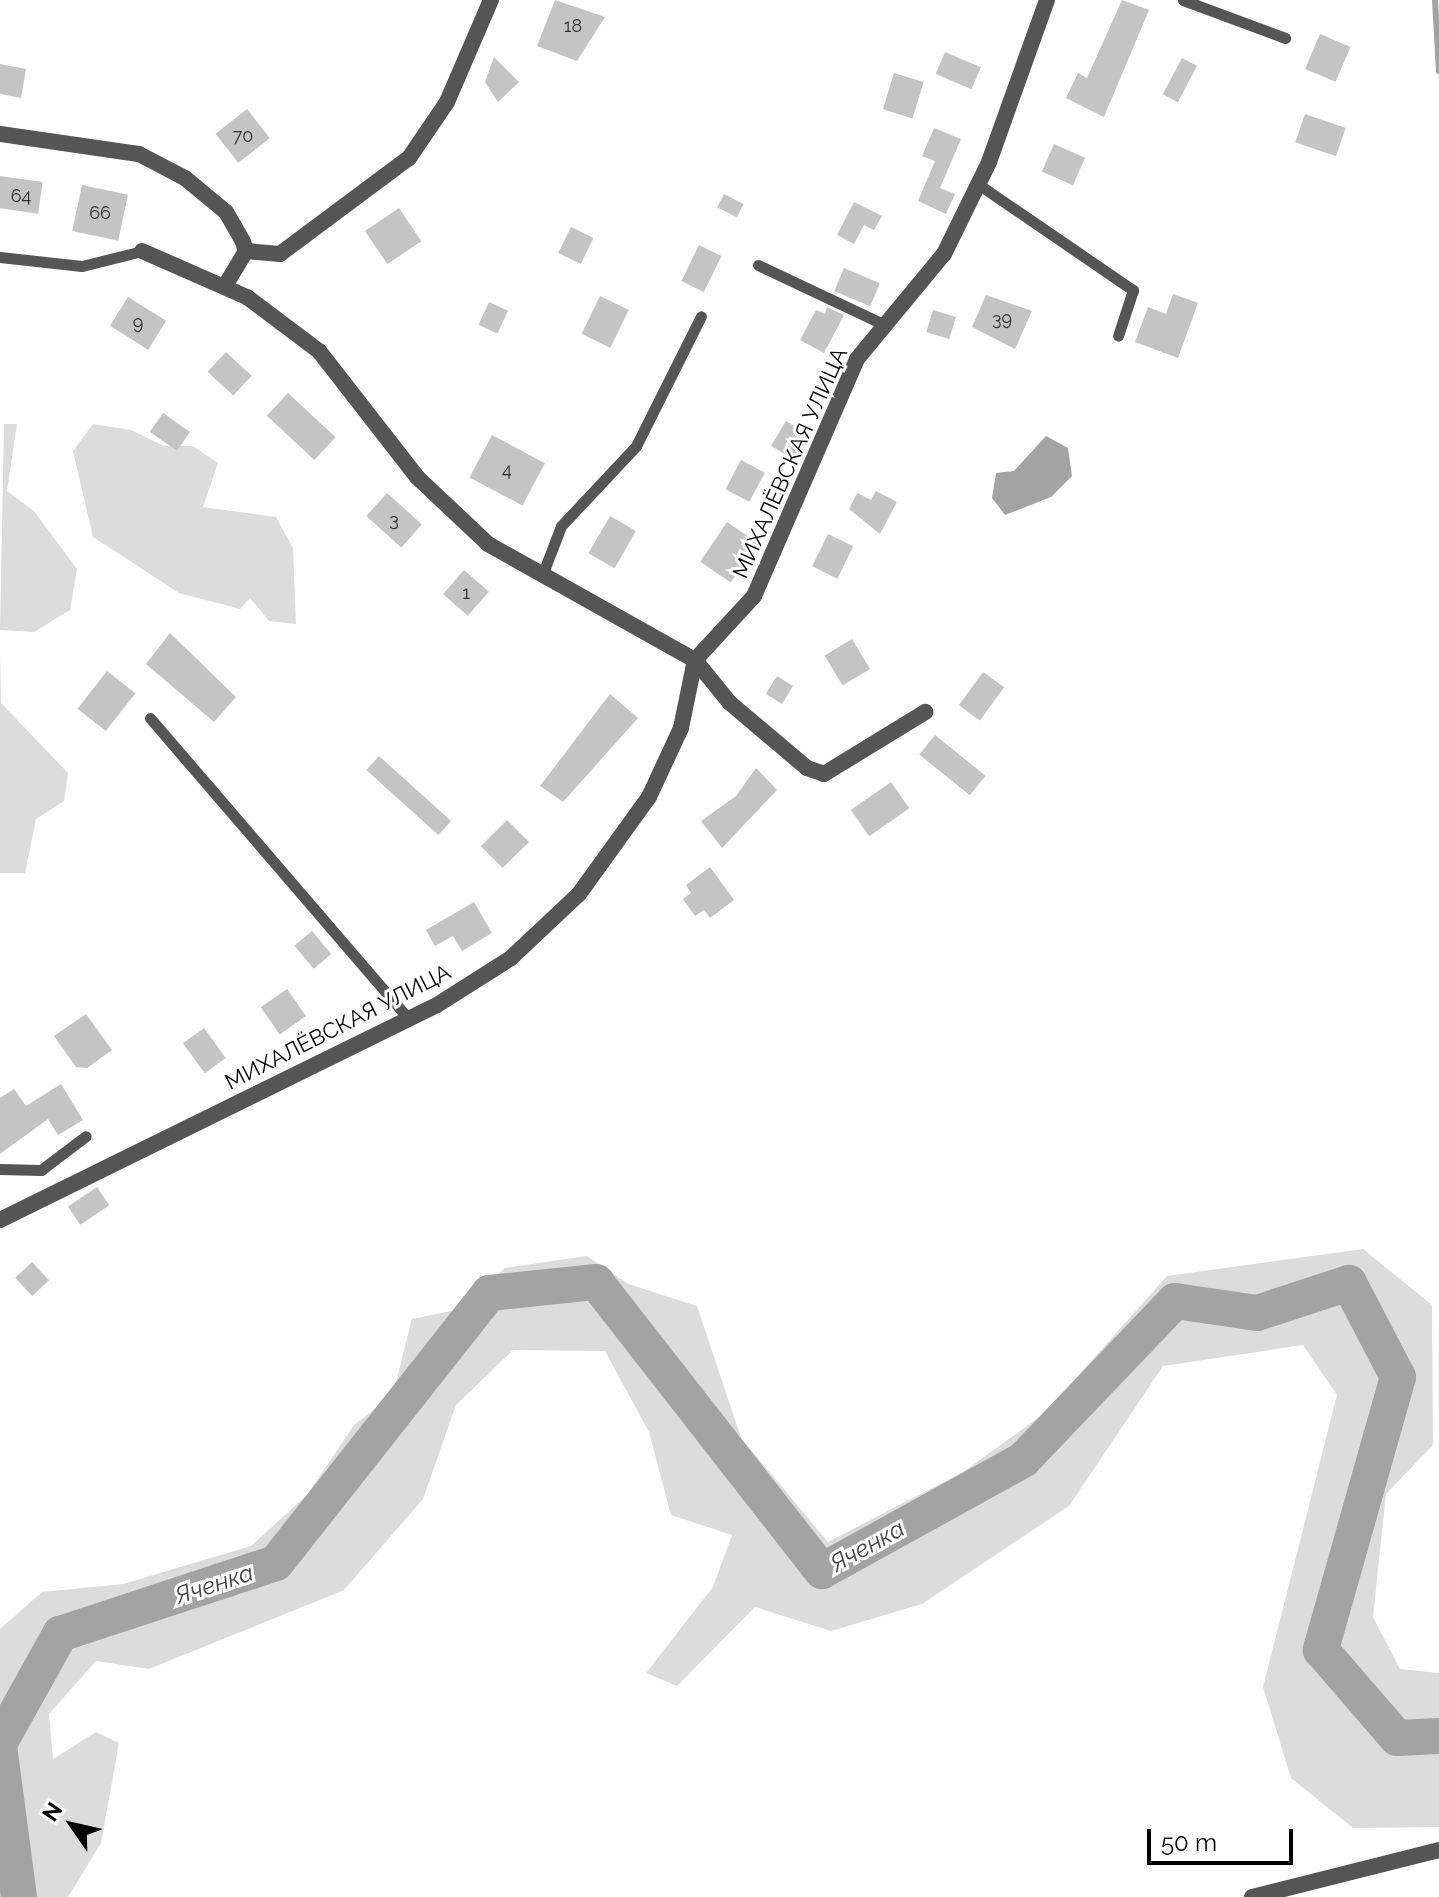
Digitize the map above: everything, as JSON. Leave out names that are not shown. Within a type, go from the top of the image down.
[{"type":"street","points":[[246,251],[280,254],[409,158],[447,102],[491,0]]},
{"type":"street","name":"МИХАЛЁВСКАЯ УЛИЦА","points":[[0,1220],[409,1019],[511,958],[579,894],[649,797],[681,728],[695,660],[754,596],[857,359],[944,254],[978,184],[1047,0]]},
{"type":"street","points":[[0,134],[139,154],[226,212],[246,251]]},
{"type":"street","points":[[142,251],[225,286],[319,351],[417,477],[488,544],[695,660],[730,703],[824,774],[925,712]]},
{"type":"street","points":[[225,286],[246,251]]},
{"type":"street","points":[[1252,1897],[1439,1850]]},
{"type":"lane","points":[[1183,0],[1285,38]]},
{"type":"lane","points":[[978,184],[1133,290],[1118,336]]},
{"type":"lane","points":[[0,257],[82,266],[142,251]]},
{"type":"lane","points":[[758,265],[885,325]]},
{"type":"lane","points":[[543,573],[561,526],[636,446],[701,316]]},
{"type":"lane","points":[[150,718],[409,1019]]},
{"type":"lane","points":[[0,1169],[41,1170],[86,1136]]},
{"type":"shaded area","points":[[4,424],[17,424],[7,491],[34,511],[77,569],[70,610],[34,632],[0,630]]},
{"type":"shaded area","points":[[93,424],[131,430],[164,446],[193,446],[218,463],[203,507],[276,517],[293,548],[296,624],[269,621],[250,598],[240,609],[179,593],[93,537],[73,451]]},
{"type":"shaded area","points":[[1046,436],[1068,448],[1072,476],[1051,497],[1005,515],[992,498],[996,473],[1014,471]]},
{"type":"shaded area","points":[[0,650],[1,703],[68,773],[64,801],[36,819],[25,873],[0,873]]},
{"type":"shaded area","points":[[1363,1249],[1432,1305],[1433,1445],[1386,1494],[1373,1617],[1400,1669],[1439,1673],[1439,1827],[1353,1828],[1291,1778],[1263,1687],[1337,1395],[1303,1345],[1163,1366],[1069,1506],[922,1604],[831,1631],[755,1607],[677,1686],[646,1673],[713,1587],[732,1535],[671,1515],[649,1432],[605,1351],[513,1350],[456,1405],[423,1499],[344,1590],[149,1669],[96,1661],[49,1714],[53,1759],[96,1732],[119,1743],[101,1843],[68,1897],[0,1897],[0,1629],[42,1592],[123,1584],[251,1546],[307,1495],[354,1425],[393,1395],[412,1319],[456,1310],[505,1268],[587,1256],[628,1284],[697,1306],[741,1438],[828,1542],[963,1472],[1045,1413],[1167,1276]]},
{"type":"building","points":[[555,0],[605,17],[577,61],[537,46]]},
{"type":"building","points":[[1122,0],[1149,10],[1104,117],[1066,98],[1078,73],[1087,78]]},
{"type":"building","points":[[1320,34],[1350,47],[1336,82],[1305,69]]},
{"type":"building","points":[[945,52],[981,67],[972,89],[936,74]]},
{"type":"building","points":[[494,57],[519,82],[498,102],[485,82]]},
{"type":"building","points":[[1182,58],[1197,66],[1178,102],[1163,94]]},
{"type":"building","points":[[0,64],[26,69],[21,98],[0,94]]},
{"type":"building","points":[[894,73],[924,82],[913,118],[883,109]]},
{"type":"building","points":[[247,109],[270,138],[238,163],[215,134]]},
{"type":"building","points":[[1305,114],[1346,128],[1336,156],[1295,142]]},
{"type":"building","points":[[934,128],[961,139],[940,188],[955,194],[946,214],[918,201],[935,161],[922,156]]},
{"type":"building","points":[[1054,144],[1085,158],[1073,185],[1042,171]]},
{"type":"building","points":[[0,176],[43,182],[38,214],[0,208]]},
{"type":"building","points":[[82,185],[128,195],[118,241],[72,231]]},
{"type":"building","points":[[724,194],[744,204],[737,217],[717,207]]},
{"type":"building","points":[[854,202],[882,216],[874,230],[864,225],[854,244],[837,235]]},
{"type":"building","points":[[399,208],[421,241],[387,264],[365,231]]},
{"type":"building","points":[[571,227],[593,238],[581,264],[558,253]]},
{"type":"building","points":[[699,245],[721,256],[704,292],[681,281]]},
{"type":"building","points":[[844,268],[880,283],[870,306],[834,291]]},
{"type":"building","points":[[1173,294],[1198,303],[1178,358],[1135,342],[1148,307],[1166,314]]},
{"type":"building","points":[[986,295],[1032,311],[1015,349],[972,327]]},
{"type":"building","points":[[600,296],[629,310],[610,348],[582,334]]},
{"type":"building","points":[[128,297],[166,321],[148,350],[110,326]]},
{"type":"building","points":[[489,302],[508,311],[497,334],[478,325]]},
{"type":"building","points":[[827,307],[844,315],[824,353],[800,340],[816,310],[825,314]]},
{"type":"building","points":[[933,310],[956,317],[949,339],[926,332]]},
{"type":"building","points":[[226,352],[252,376],[233,396],[208,372]]},
{"type":"building","points":[[288,393],[336,437],[314,460],[267,416]]},
{"type":"building","points":[[163,413],[190,432],[177,451],[150,432]]},
{"type":"building","points":[[786,421],[809,435],[794,460],[771,446]]},
{"type":"building","points":[[492,435],[545,463],[522,506],[469,477]]},
{"type":"building","points":[[741,460],[765,473],[749,502],[726,489]]},
{"type":"building","points":[[876,491],[897,502],[880,534],[849,509],[857,493],[871,500]]},
{"type":"building","points":[[387,493],[422,524],[401,547],[366,516]]},
{"type":"building","points":[[610,516],[636,531],[614,568],[588,553]]},
{"type":"building","points":[[727,522],[758,543],[731,582],[700,562]]},
{"type":"building","points":[[828,534],[853,546],[837,579],[812,566]]},
{"type":"building","points":[[464,570],[489,592],[468,616],[443,594]]},
{"type":"building","points":[[170,633],[236,697],[214,722],[146,664]]},
{"type":"building","points":[[852,639],[870,669],[843,685],[825,655]]},
{"type":"building","points":[[107,671],[135,693],[106,731],[77,709]]},
{"type":"building","points":[[983,672],[1004,687],[980,720],[959,705]]},
{"type":"building","points":[[777,676],[793,686],[782,704],[766,694]]},
{"type":"building","points":[[610,694],[638,718],[563,802],[540,786]]},
{"type":"building","points":[[935,735],[986,776],[970,795],[919,754]]},
{"type":"building","points":[[379,756],[451,821],[438,835],[366,770]]},
{"type":"building","points":[[756,768],[777,790],[722,848],[701,821],[736,796]]},
{"type":"building","points":[[891,782],[909,808],[869,836],[851,810]]},
{"type":"building","points":[[507,820],[529,842],[503,868],[481,846]]},
{"type":"building","points":[[710,867],[734,900],[710,918],[704,910],[695,916],[683,899],[691,893],[686,885]]},
{"type":"building","points":[[474,902],[492,933],[462,951],[453,936],[435,946],[426,930]]},
{"type":"building","points":[[312,931],[331,954],[314,969],[294,946]]},
{"type":"building","points":[[287,989],[306,1016],[280,1034],[261,1007]]},
{"type":"building","points":[[86,1014],[112,1050],[87,1068],[76,1067],[54,1036]]},
{"type":"building","points":[[204,1028],[226,1058],[205,1073],[183,1043]]},
{"type":"building","points":[[61,1084],[83,1120],[58,1135],[48,1119],[0,1154],[0,1098],[14,1089],[26,1106]]},
{"type":"building","points":[[97,1187],[109,1205],[80,1225],[68,1207]]},
{"type":"building","points":[[32,1262],[49,1280],[32,1296],[15,1278]]},
{"type":"waterway","name":"Яченка","points":[[1435,0],[1439,71]]},
{"type":"waterway","name":"Яченка","points":[[0,1742],[60,1634],[276,1563],[489,1293],[596,1282],[822,1571],[1023,1460],[1175,1301],[1257,1313],[1349,1283],[1398,1377],[1321,1650],[1397,1738],[1439,1736]]},
{"type":"waterway","name":"Яченка","points":[[0,1753],[19,1897]]}]
